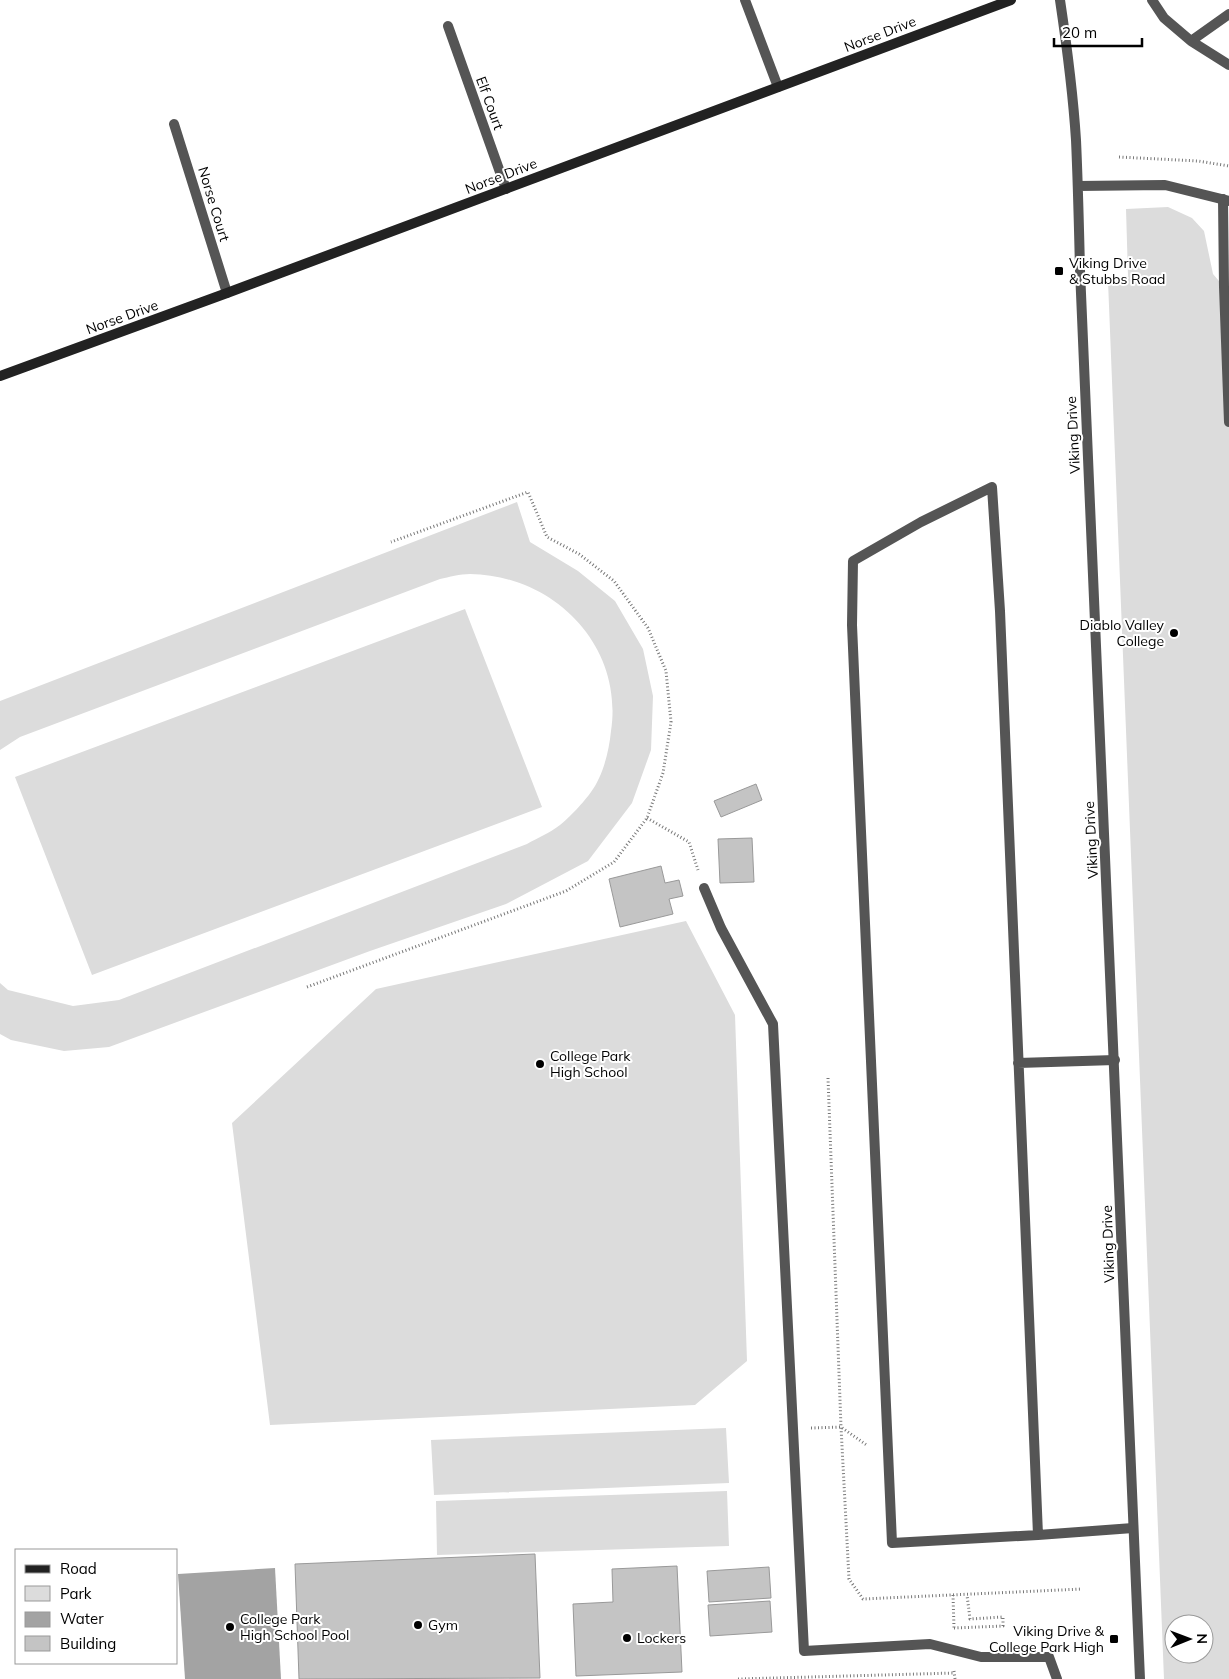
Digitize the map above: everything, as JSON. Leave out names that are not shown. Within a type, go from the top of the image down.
[{"type":"street","points":[[745,0],[778,87]]},
{"type":"street","name":"Norse Drive","points":[[0,376],[1011,0]]},
{"type":"street","name":"Viking Drive","points":[[1060,0],[1069,62],[1076,138],[1080,280],[1115,1060],[1140,1679]]},
{"type":"street","points":[[1152,0],[1164,18],[1191,41],[1229,65]]},
{"type":"street","points":[[1191,41],[1229,14]]},
{"type":"street","name":"Elf Court","points":[[448,26],[506,189]]},
{"type":"street","name":"Norse Court","points":[[174,124],[227,293]]},
{"type":"street","points":[[1078,186],[1165,184],[1226,200],[1224,287],[1229,422]]},
{"type":"street","points":[[1038,1535],[1000,611],[992,488],[921,522],[853,561],[852,635],[892,1543],[1038,1535],[1133,1528]]},
{"type":"street","points":[[704,888],[721,928],[773,1024],[804,1650],[930,1644],[981,1657],[1050,1657],[1057,1679]]},
{"type":"street","points":[[1018,1064],[1115,1060]]},
{"type":"path","points":[[1119,157],[1198,160],[1229,166]]},
{"type":"path","points":[[307,987],[566,892],[614,862],[647,818],[663,773],[671,722],[666,671],[648,628],[614,581],[579,554],[547,537],[528,492],[391,542]]},
{"type":"path","points":[[647,818],[689,842],[704,888]]},
{"type":"path","points":[[792,1429],[842,1427]]},
{"type":"path","points":[[953,1595],[955,1679]]},
{"type":"path","points":[[954,1628],[1003,1626],[1003,1617],[970,1619],[968,1595]]},
{"type":"path","points":[[738,1679],[876,1677],[954,1673]]},
{"type":"green space","name":"Diablo Valley College","points":[[1168,207],[1192,218],[1204,231],[1213,274],[1224,287],[1229,422],[1229,1679],[1164,1679],[1108,281],[1128,276],[1126,209]]},
{"type":"green space","points":[[517,502],[530,542],[578,571],[615,601],[643,649],[653,696],[651,750],[632,803],[588,861],[506,904],[370,951],[109,1047],[64,1051],[11,1040],[0,1034],[0,983],[8,990],[73,1006],[119,1000],[527,844],[556,828],[572,814],[595,786],[602,771],[609,747],[612,700],[606,671],[594,644],[577,621],[555,602],[529,587],[501,578],[470,574],[440,579],[20,737],[0,750],[0,701]]},
{"type":"green space","points":[[465,609],[542,807],[92,975],[15,777]]},
{"type":"green space","points":[[686,921],[735,1015],[747,1361],[695,1405],[270,1425],[232,1123],[376,989]]},
{"type":"green space","points":[[726,1428],[729,1483],[434,1495],[431,1440]]},
{"type":"green space","points":[[727,1491],[729,1546],[437,1555],[436,1501]]},
{"type":"water","name":"College Park High School Pool","points":[[275,1568],[281,1679],[185,1679],[178,1574]]},
{"type":"building","points":[[756,784],[762,800],[721,817],[714,801]]},
{"type":"building","points":[[752,838],[754,882],[720,883],[718,839]]},
{"type":"building","points":[[661,866],[665,883],[679,880],[683,896],[669,899],[673,914],[620,927],[609,879]]},
{"type":"building","name":"Gym","points":[[535,1554],[540,1678],[299,1679],[295,1564]]},
{"type":"building","name":"Lockers","points":[[677,1566],[682,1672],[576,1676],[573,1604],[613,1602],[612,1569]]},
{"type":"building","points":[[769,1567],[771,1598],[709,1602],[707,1571]]},
{"type":"building","points":[[770,1601],[772,1632],[710,1636],[708,1605]]},
{"type":"place","name":"Viking Drive & Stubbs Road","points":[[1059,271]]},
{"type":"place","name":"Diablo Valley College","points":[[1174,633]]},
{"type":"place","name":"College Park High School","points":[[540,1064]]},
{"type":"place","name":"Gym","points":[[418,1625]]},
{"type":"place","name":"College Park High School Pool","points":[[230,1627]]},
{"type":"place","name":"Lockers","points":[[627,1638]]},
{"type":"place","name":"Viking Drive & College Park High","points":[[1114,1639]]}]
